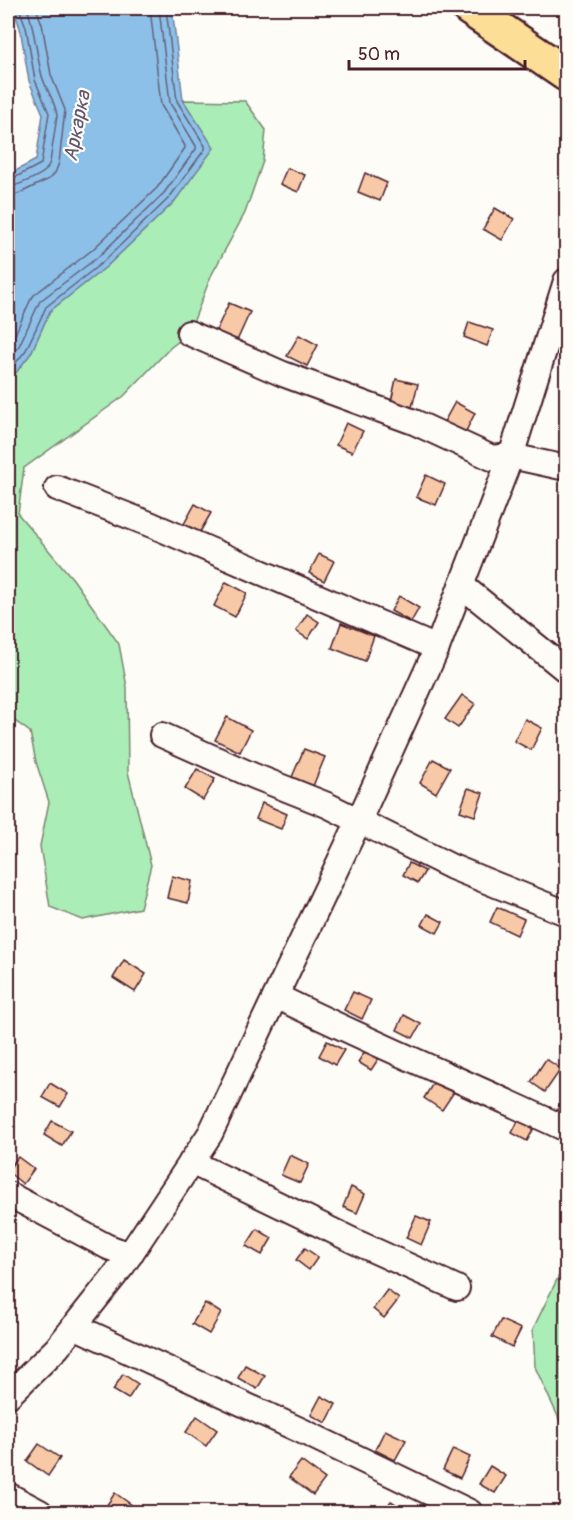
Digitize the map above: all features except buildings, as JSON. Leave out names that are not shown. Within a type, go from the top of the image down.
[{"type":"main road","points":[[469,8],[567,74]]},
{"type":"street","points":[[8,1396],[57,1348],[130,1255],[210,1134],[359,820],[436,648],[511,456],[567,281]]},
{"type":"street","points":[[189,333],[283,374],[414,422],[492,458],[511,456],[567,468]]},
{"type":"street","points":[[57,488],[152,525],[436,648]]},
{"type":"street","points":[[461,585],[567,670]]},
{"type":"street","points":[[162,735],[254,776],[327,805],[452,867],[567,913]]},
{"type":"street","points":[[276,996],[567,1129]]},
{"type":"street","points":[[191,1162],[457,1288]]},
{"type":"street","points":[[8,1194],[130,1255]]},
{"type":"street","points":[[74,1326],[304,1432],[470,1512]]},
{"type":"street","points":[[8,1495],[40,1512]]},
{"type":"green space","points":[[183,100],[245,101],[266,130],[263,161],[245,213],[211,276],[189,333],[170,348],[124,396],[24,468],[18,514],[73,579],[119,644],[127,687],[128,772],[151,865],[140,908],[83,920],[50,907],[40,846],[49,802],[36,762],[30,732],[8,716],[8,383],[31,353],[50,311],[106,267],[174,202],[213,148]]},
{"type":"green space","points":[[566,1261],[566,1424],[561,1423],[535,1367],[533,1329]]},
{"type":"water","name":"Аркарка","points":[[13,8],[172,8],[183,100],[214,148],[174,202],[106,267],[50,311],[31,353],[8,383],[8,175],[36,160],[43,114],[29,81],[20,28]]}]
